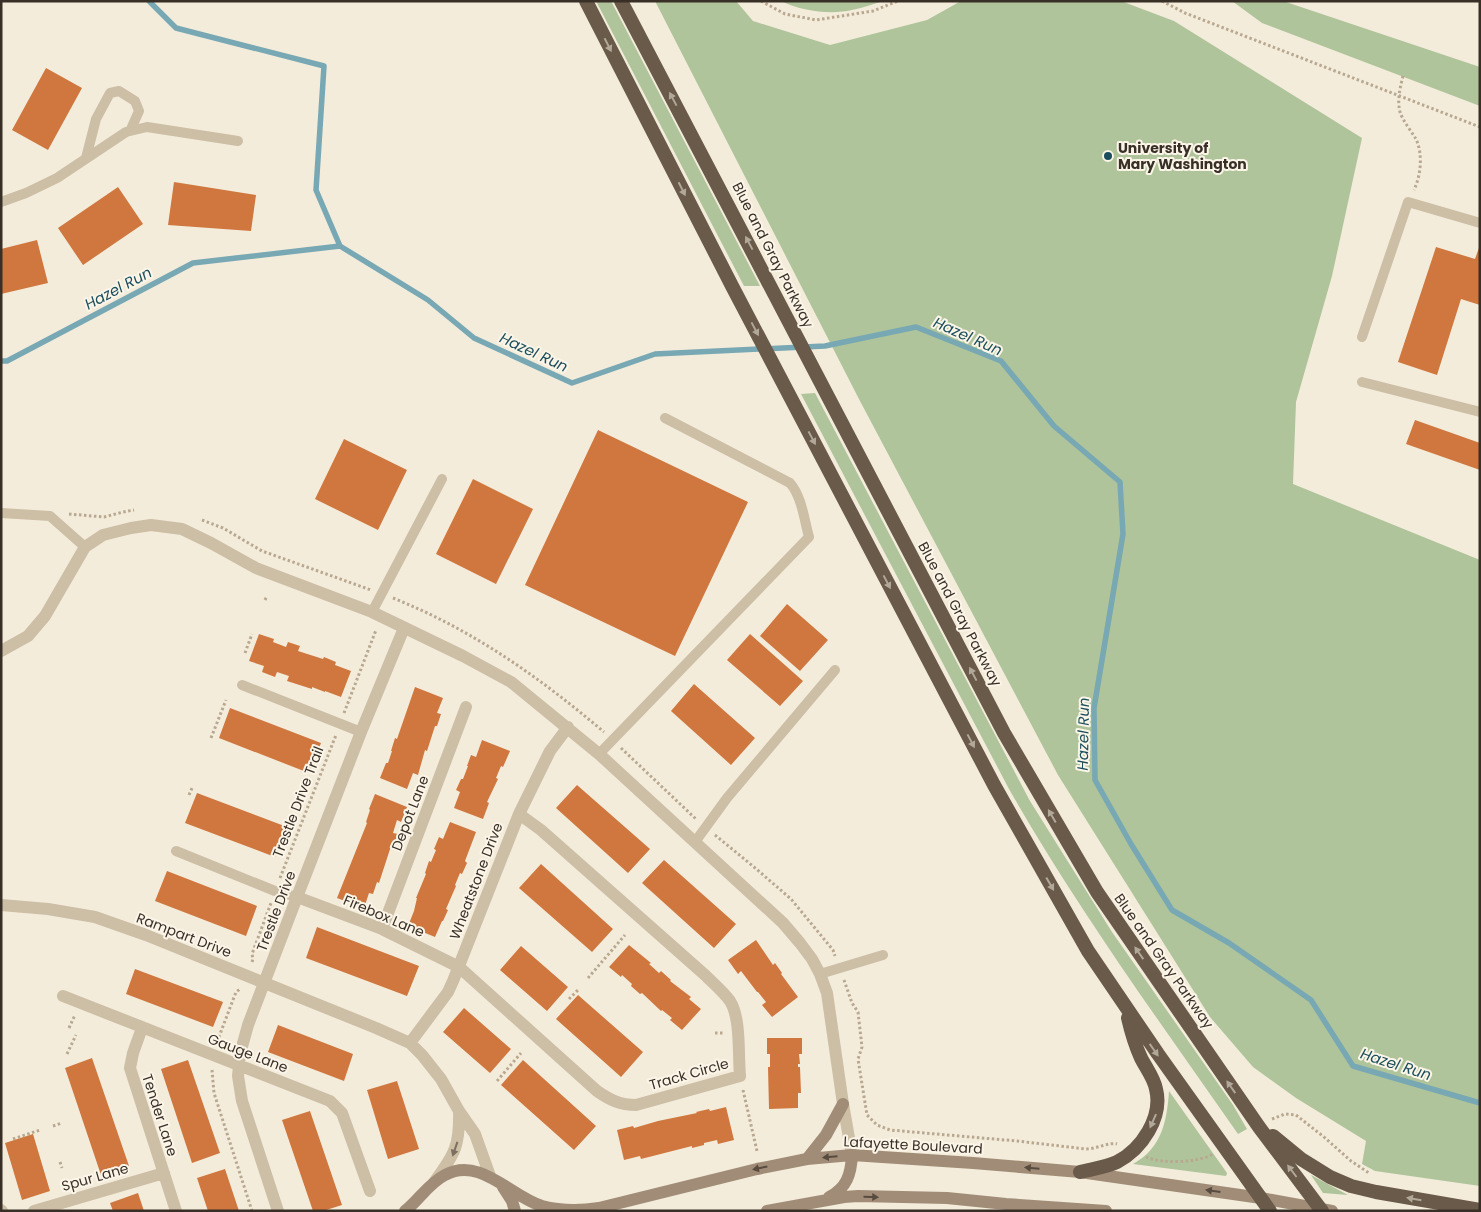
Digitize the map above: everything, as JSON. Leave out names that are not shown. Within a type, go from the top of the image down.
[{"type":"highway","points":[[586,1],[732,286],[994,785],[1088,950],[1127,1009],[1270,1211]]},
{"type":"highway","name":"Blue and Gray Parkway","points":[[621,1],[1004,732],[1097,892],[1259,1127],[1325,1210]]},
{"type":"highway","points":[[1080,1172],[1116,1162],[1133,1151],[1148,1132],[1156,1116],[1158,1102],[1156,1088],[1135,1042],[1127,1009]]},
{"type":"highway","points":[[1259,1127],[1301,1159],[1330,1177],[1351,1186],[1480,1210]]},
{"type":"main road","points":[[807,1159],[826,1135],[843,1104]]},
{"type":"main road","points":[[823,1201],[834,1195],[847,1183],[850,1176],[852,1155]]},
{"type":"main road","name":"Lafayette Boulevard","points":[[405,1211],[436,1181],[455,1171],[477,1171],[490,1176],[527,1200],[542,1206],[578,1211],[599,1208],[757,1169],[807,1159],[852,1155],[1080,1172],[1261,1198],[1325,1210]]},
{"type":"main road","name":"Lafayette Boulevard","points":[[502,1185],[508,1192],[515,1211]]},
{"type":"main road","name":"Lafayette Boulevard","points":[[419,1211],[426,1191]]},
{"type":"main road","points":[[767,1211],[858,1196],[947,1198],[1106,1211]]},
{"type":"street","points":[[1,651],[28,636],[46,616],[85,547],[103,535],[151,525],[182,529],[256,568],[372,612],[463,656],[511,682],[599,754],[783,923],[800,943],[820,974],[827,993],[852,1155]]},
{"type":"street","name":"Trestle Drive","points":[[278,1211],[242,1101],[238,1076],[240,1054],[248,1025],[265,984],[296,897],[404,628]]},
{"type":"street","name":"Depot Lane","points":[[382,929],[466,707]]},
{"type":"street","name":"Wheatstone Drive","points":[[410,1043],[448,992],[519,814],[550,751],[568,727]]},
{"type":"street","name":"Track Circle","points":[[459,967],[597,1091],[615,1102],[625,1105],[636,1104],[740,1076],[736,1019],[733,1007],[725,995],[555,842],[519,814]]},
{"type":"street","name":"Firebox Lane","points":[[296,897],[382,929],[459,967]]},
{"type":"street","name":"Rampart Drive","points":[[1,905],[94,917],[146,935],[410,1043],[441,1079],[459,1111],[475,1134],[490,1176]]},
{"type":"street","name":"Gauge Lane","points":[[63,996],[326,1099],[342,1113],[370,1192]]},
{"type":"street","name":"Tender Lane","points":[[142,1028],[132,1053],[130,1068],[176,1211]]},
{"type":"street","points":[[436,1181],[450,1161],[456,1146],[459,1134],[459,1111]]},
{"type":"street","name":"Spur Lane","points":[[34,1211],[164,1173]]},
{"type":"lane","points":[[86,158],[96,119],[110,93],[119,91],[135,100],[139,111],[131,129]]},
{"type":"lane","points":[[1,202],[26,193],[56,178],[131,129],[146,127],[238,141]]},
{"type":"lane","points":[[1362,337],[1408,202],[1480,223]]},
{"type":"lane","points":[[1362,382],[1480,412]]},
{"type":"lane","points":[[599,754],[809,537],[796,489],[790,483],[665,418]]},
{"type":"lane","points":[[372,612],[442,478]]},
{"type":"lane","points":[[1,513],[50,516],[85,547]]},
{"type":"lane","points":[[695,842],[728,798],[835,670]]},
{"type":"lane","points":[[242,685],[361,732]]},
{"type":"lane","points":[[176,852],[296,897]]},
{"type":"lane","points":[[820,974],[883,955]]},
{"type":"path","points":[[762,1],[784,14],[816,20],[873,11],[898,1]]},
{"type":"path","points":[[1162,1],[1185,13],[1480,127]]},
{"type":"path","points":[[1402,76],[1398,96],[1400,112],[1417,142],[1420,158],[1419,174],[1408,202]]},
{"type":"path","points":[[344,712],[378,626]]},
{"type":"path","points":[[245,653],[252,634]]},
{"type":"path","points":[[211,738],[226,700]]},
{"type":"path","name":"Trestle Drive Trail","points":[[280,880],[337,733]]},
{"type":"path","points":[[623,750],[695,818]]},
{"type":"path","points":[[190,795],[192,788]]},
{"type":"path","points":[[721,840],[791,900],[833,950]]},
{"type":"path","points":[[253,959],[252,954],[272,900]]},
{"type":"path","points":[[588,978],[625,935]]},
{"type":"path","points":[[846,984],[852,1003],[858,1012],[862,1047],[858,1058],[866,1115],[877,1125],[890,1130],[1086,1149],[1097,1149],[1114,1143],[1120,1145]]},
{"type":"path","points":[[216,1047],[236,992],[241,988]]},
{"type":"path","points":[[569,999],[579,988]]},
{"type":"path","points":[[67,1054],[76,1035]]},
{"type":"path","points":[[497,1081],[521,1053]]},
{"type":"path","points":[[212,1065],[214,1093],[252,1211]]},
{"type":"path","points":[[740,1076],[757,1150]]},
{"type":"path","points":[[1273,1119],[1285,1114],[1296,1115],[1324,1136],[1351,1161],[1372,1175]]},
{"type":"path","points":[[53,1126],[62,1123]]},
{"type":"path","points":[[13,1139],[40,1130]]},
{"type":"path","points":[[1144,1156],[1164,1161],[1193,1160],[1213,1154]]},
{"type":"path","points":[[60,1162],[62,1168]]},
{"type":"green space","points":[[596,1],[611,1],[760,286],[744,286]]},
{"type":"green space","points":[[655,1],[736,1],[753,21],[830,45],[927,20],[961,1],[1121,1],[1174,21],[1362,138],[1332,276],[1296,402],[1293,484],[1480,560],[1480,1186],[1375,1171],[1362,1164],[1366,1141],[1296,1098],[1253,1067],[1210,1017],[1058,775],[860,401]]},
{"type":"green space","points":[[781,1],[883,1],[856,9],[826,12],[807,10]]},
{"type":"green space","points":[[1232,1],[1283,1],[1480,67],[1480,106],[1262,23]]},
{"type":"green space","points":[[815,393],[1030,801],[1112,932],[1233,1105],[1247,1129],[1238,1134],[1178,1049],[1062,877],[1009,789],[801,394]]},
{"type":"green space","points":[[1169,1091],[1227,1173],[1226,1176],[1133,1164],[1143,1158],[1157,1142],[1167,1113]]},
{"type":"green space","points":[[1311,1175],[1348,1195],[1323,1193]]},
{"type":"building","points":[[46,68],[82,88],[48,150],[12,130]]},
{"type":"building","points":[[174,182],[256,195],[251,231],[168,225]]},
{"type":"building","points":[[118,187],[143,224],[83,265],[58,228]]},
{"type":"building","points":[[37,240],[48,283],[1,294],[1,249]]},
{"type":"building","points":[[1480,245],[1480,305],[1461,299],[1437,375],[1398,362],[1436,247],[1475,259]]},
{"type":"building","points":[[1415,420],[1480,443],[1480,470],[1406,444]]},
{"type":"building","points":[[598,430],[748,502],[675,656],[525,585]]},
{"type":"building","points":[[344,439],[407,470],[378,530],[315,499]]},
{"type":"building","points":[[473,479],[533,509],[496,584],[436,554]]},
{"type":"building","points":[[787,604],[828,640],[800,671],[760,636]]},
{"type":"building","points":[[259,634],[274,639],[273,642],[286,647],[288,642],[300,646],[298,651],[323,659],[324,657],[336,662],[335,665],[351,671],[341,697],[287,681],[289,676],[277,672],[275,677],[262,672],[264,666],[249,661]]},
{"type":"building","points":[[750,634],[803,681],[780,706],[727,660]]},
{"type":"building","points":[[694,684],[755,738],[731,765],[671,711]]},
{"type":"building","points":[[415,687],[443,698],[437,713],[441,714],[427,751],[425,750],[418,775],[413,773],[407,789],[380,778],[386,763],[388,763],[395,738],[397,739]]},
{"type":"building","points":[[230,708],[321,743],[309,773],[219,738]]},
{"type":"building","points":[[482,740],[510,751],[496,778],[498,779],[487,802],[489,803],[483,819],[454,808],[460,792],[456,790],[461,779],[463,779],[471,755],[476,757]]},
{"type":"building","points":[[577,785],[650,849],[628,873],[556,808]]},
{"type":"building","points":[[197,793],[287,827],[275,857],[185,823]]},
{"type":"building","points":[[375,794],[407,807],[401,822],[397,820],[393,833],[398,834],[393,847],[391,846],[379,883],[377,882],[373,894],[369,893],[364,908],[337,898],[367,823],[369,809]]},
{"type":"building","points":[[450,822],[476,832],[465,861],[467,863],[462,874],[460,873],[446,909],[448,910],[435,937],[408,926],[429,861],[431,862],[439,837],[443,839]]},
{"type":"building","points":[[664,860],[736,924],[714,948],[642,883]]},
{"type":"building","points":[[541,864],[613,929],[592,952],[519,888]]},
{"type":"building","points":[[167,871],[257,906],[246,936],[155,901]]},
{"type":"building","points":[[317,927],[419,966],[407,996],[306,958]]},
{"type":"building","points":[[756,940],[773,965],[775,963],[798,997],[772,1017],[762,1005],[766,1002],[741,971],[738,974],[728,960]]},
{"type":"building","points":[[629,945],[651,963],[649,964],[659,973],[661,971],[670,981],[691,997],[689,999],[701,1009],[682,1030],[670,1020],[672,1018],[661,1011],[642,993],[640,994],[622,975],[621,977],[609,967]]},
{"type":"building","points":[[521,946],[568,987],[547,1011],[500,970]]},
{"type":"building","points":[[135,969],[223,1002],[213,1027],[126,994]]},
{"type":"building","points":[[578,995],[643,1052],[621,1077],[556,1019]]},
{"type":"building","points":[[464,1008],[511,1049],[490,1073],[443,1032]]},
{"type":"building","points":[[278,1025],[353,1054],[344,1081],[268,1052]]},
{"type":"building","points":[[767,1038],[802,1038],[802,1054],[799,1054],[800,1064],[798,1064],[798,1067],[800,1067],[801,1093],[798,1093],[798,1108],[769,1109],[768,1067],[770,1067],[770,1054],[767,1054]]},
{"type":"building","points":[[92,1058],[129,1166],[101,1175],[65,1068]]},
{"type":"building","points":[[188,1060],[220,1153],[192,1163],[161,1069]]},
{"type":"building","points":[[523,1060],[596,1126],[574,1150],[501,1085]]},
{"type":"building","points":[[397,1081],[419,1149],[388,1159],[367,1090]]},
{"type":"building","points":[[726,1107],[734,1140],[718,1144],[717,1140],[692,1148],[692,1146],[641,1159],[640,1156],[624,1160],[617,1130],[633,1126],[634,1128],[709,1109],[710,1111]]},
{"type":"building","points":[[310,1111],[342,1205],[323,1211],[313,1211],[282,1120]]},
{"type":"building","points":[[33,1134],[50,1191],[22,1200],[5,1143]]},
{"type":"building","points":[[225,1169],[239,1211],[208,1211],[197,1178]]},
{"type":"building","points":[[138,1193],[144,1211],[113,1211],[110,1203]]},
{"type":"waterway","points":[[149,1],[176,28],[324,66],[316,190],[340,246]]},
{"type":"waterway","name":"Hazel Run","points":[[1,361],[7,361],[193,263],[340,246],[428,300],[474,338],[572,383],[655,354],[825,346],[916,327],[1001,361],[1054,426],[1120,482],[1123,534],[1094,708],[1095,780],[1131,844],[1172,910],[1229,943],[1311,1000],[1353,1066],[1480,1103]]},
{"type":"place","name":"University of Mary Washington","points":[[1108,156]]}]
